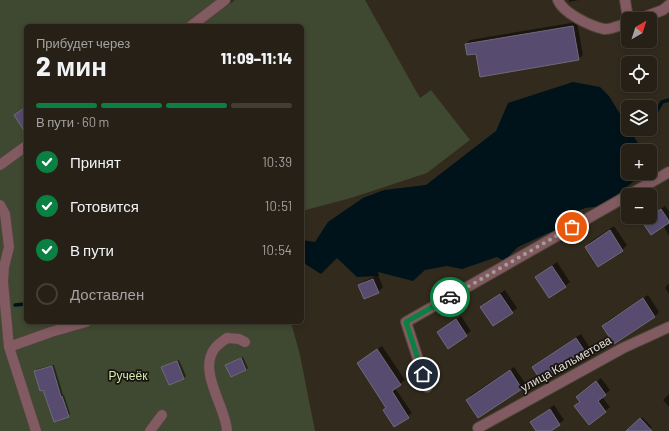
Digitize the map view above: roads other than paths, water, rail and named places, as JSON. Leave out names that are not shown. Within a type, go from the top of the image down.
[{"type":"street","points":[[194,24],[225,0]]},
{"type":"street","points":[[558,0],[560,5],[578,19],[605,30],[621,25]]},
{"type":"street","points":[[625,0],[627,12]]},
{"type":"street","points":[[657,12],[669,5]]},
{"type":"street","points":[[0,165],[24,147]]},
{"type":"street","points":[[427,387],[406,322],[669,172]]},
{"type":"street","points":[[0,205],[5,214],[9,247],[4,267],[3,282],[9,347],[36,431]]},
{"type":"street","points":[[9,347],[50,332],[79,324]]},
{"type":"street","name":"улица Кальметова","points":[[478,428],[623,348],[669,327]]},
{"type":"street","points":[[227,431],[210,377],[209,358],[215,348],[227,338],[240,339],[245,342]]},
{"type":"street","points":[[150,431],[162,415]]},
{"type":"waterway","points":[[657,110],[662,102],[669,100]]},
{"type":"waterway","points":[[15,305],[24,304]]},
{"type":"park label","name":"Ручеёк","points":[[128,376]]}]
